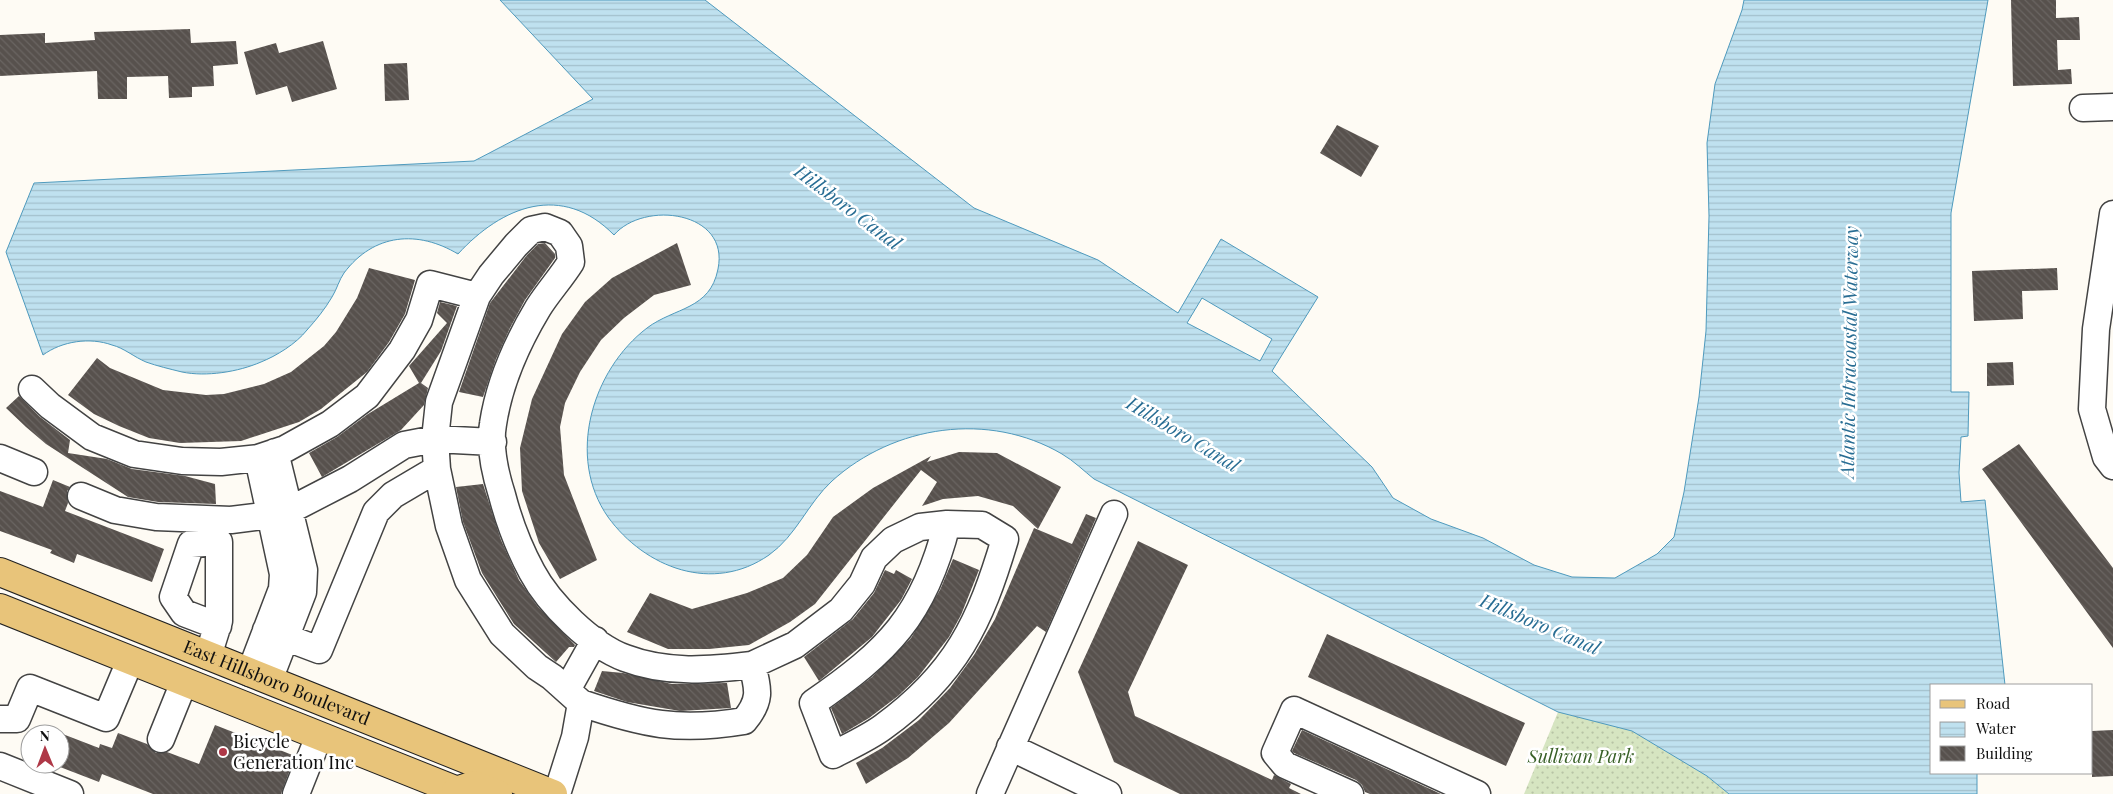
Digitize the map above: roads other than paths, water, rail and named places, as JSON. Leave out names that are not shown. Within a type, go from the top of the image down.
[{"type":"main road","name":"East Hillsboro Boulevard","points":[[0,572],[553,794]]},
{"type":"main road","name":"East Hillsboro Boulevard","points":[[0,608],[460,792]]},
{"type":"main road","points":[[460,792],[474,784],[498,794]]},
{"type":"street","points":[[2083,108],[2113,107]]},
{"type":"street","points":[[2113,214],[2096,329],[2106,457],[2113,466]]},
{"type":"street","points":[[752,665],[758,692],[754,709],[744,721],[712,727],[662,726],[631,720],[574,696],[537,667],[502,634],[468,580],[449,526],[437,469],[435,439],[439,402],[477,296],[516,245],[531,230],[545,227],[560,233],[569,246],[571,262],[539,308],[512,360],[492,426],[494,469],[517,542],[533,574],[580,629],[594,640],[624,658],[654,667],[698,670],[752,665],[795,646],[841,610],[862,584],[874,558],[893,540],[920,527],[947,524],[982,525],[1005,539],[992,583],[976,620],[954,660],[923,696],[882,728],[833,755],[813,703],[854,674],[907,621],[926,587],[947,524]]},
{"type":"street","points":[[32,389],[50,406],[92,437],[134,454],[182,461],[212,462],[266,455],[285,450],[330,424],[367,396],[402,350],[419,320],[430,284],[477,296]]},
{"type":"street","points":[[81,496],[116,510],[156,517],[231,520],[281,513],[350,479],[404,445],[435,439],[493,442]]},
{"type":"street","points":[[260,677],[276,634],[303,592],[305,581],[304,570],[281,513],[266,455]]},
{"type":"street","points":[[0,458],[34,472]]},
{"type":"street","points":[[276,634],[319,650],[376,512],[393,495],[437,469]]},
{"type":"street","points":[[990,794],[1114,514]]},
{"type":"street","points":[[208,656],[218,626]]},
{"type":"street","points":[[557,794],[575,737],[574,696],[594,640]]},
{"type":"street","points":[[0,719],[17,720],[30,688],[106,718],[130,661]]},
{"type":"street","points":[[160,739],[184,682]]},
{"type":"street","points":[[1350,794],[1285,765],[1275,752],[1294,710],[1478,794]]},
{"type":"street","points":[[296,794],[319,736]]},
{"type":"street","points":[[1010,747],[1108,794]]},
{"type":"street","points":[[0,766],[70,794]]},
{"type":"water","points":[[500,0],[705,0],[974,208],[1098,260],[1178,313],[1221,239],[1318,297],[1272,371],[1372,467],[1393,498],[1431,519],[1483,538],[1534,565],[1572,577],[1615,578],[1657,554],[1674,537],[1684,492],[1699,397],[1706,331],[1709,216],[1707,143],[1715,84],[1744,0],[1988,0],[1951,213],[1951,392],[1969,392],[1968,436],[1961,437],[1959,473],[1961,502],[1985,500],[2005,684],[1930,684],[1930,774],[1977,774],[1977,794],[1729,794],[1707,776],[1632,731],[1558,712],[1094,479],[1062,454],[1034,441],[1004,432],[973,429],[943,430],[913,437],[884,447],[857,462],[832,481],[816,499],[787,539],[769,555],[748,567],[725,573],[703,574],[681,570],[660,562],[641,550],[623,535],[608,517],[595,493],[589,468],[587,442],[591,416],[599,390],[612,367],[628,346],[647,328],[699,300],[707,293],[714,282],[718,269],[718,249],[711,234],[698,224],[682,217],[663,215],[645,217],[628,224],[614,235],[594,219],[574,209],[553,205],[533,207],[513,213],[494,223],[475,237],[458,254],[428,241],[412,239],[383,243],[369,250],[356,260],[344,273],[334,294],[314,322],[286,349],[252,366],[211,374],[182,372],[159,366],[137,358],[116,346],[95,341],[76,342],[59,346],[43,355],[6,252],[34,183],[474,161],[593,99]],"holes":[[[1202,298],[1272,339],[1260,361],[1187,323]]]},
{"type":"place","name":"Bicycle Generation Inc","points":[[223,752]]},
{"type":"water label","name":"Hillsboro Canal","points":[[848,207]]},
{"type":"water label","name":"Atlantic Intracoastal Waterway","points":[[1849,352]]},
{"type":"water label","name":"Hillsboro Canal","points":[[1183,434]]},
{"type":"water label","name":"Hillsboro Canal","points":[[1540,624]]},
{"type":"park label","name":"Sullivan Park","points":[[1581,757]]}]
